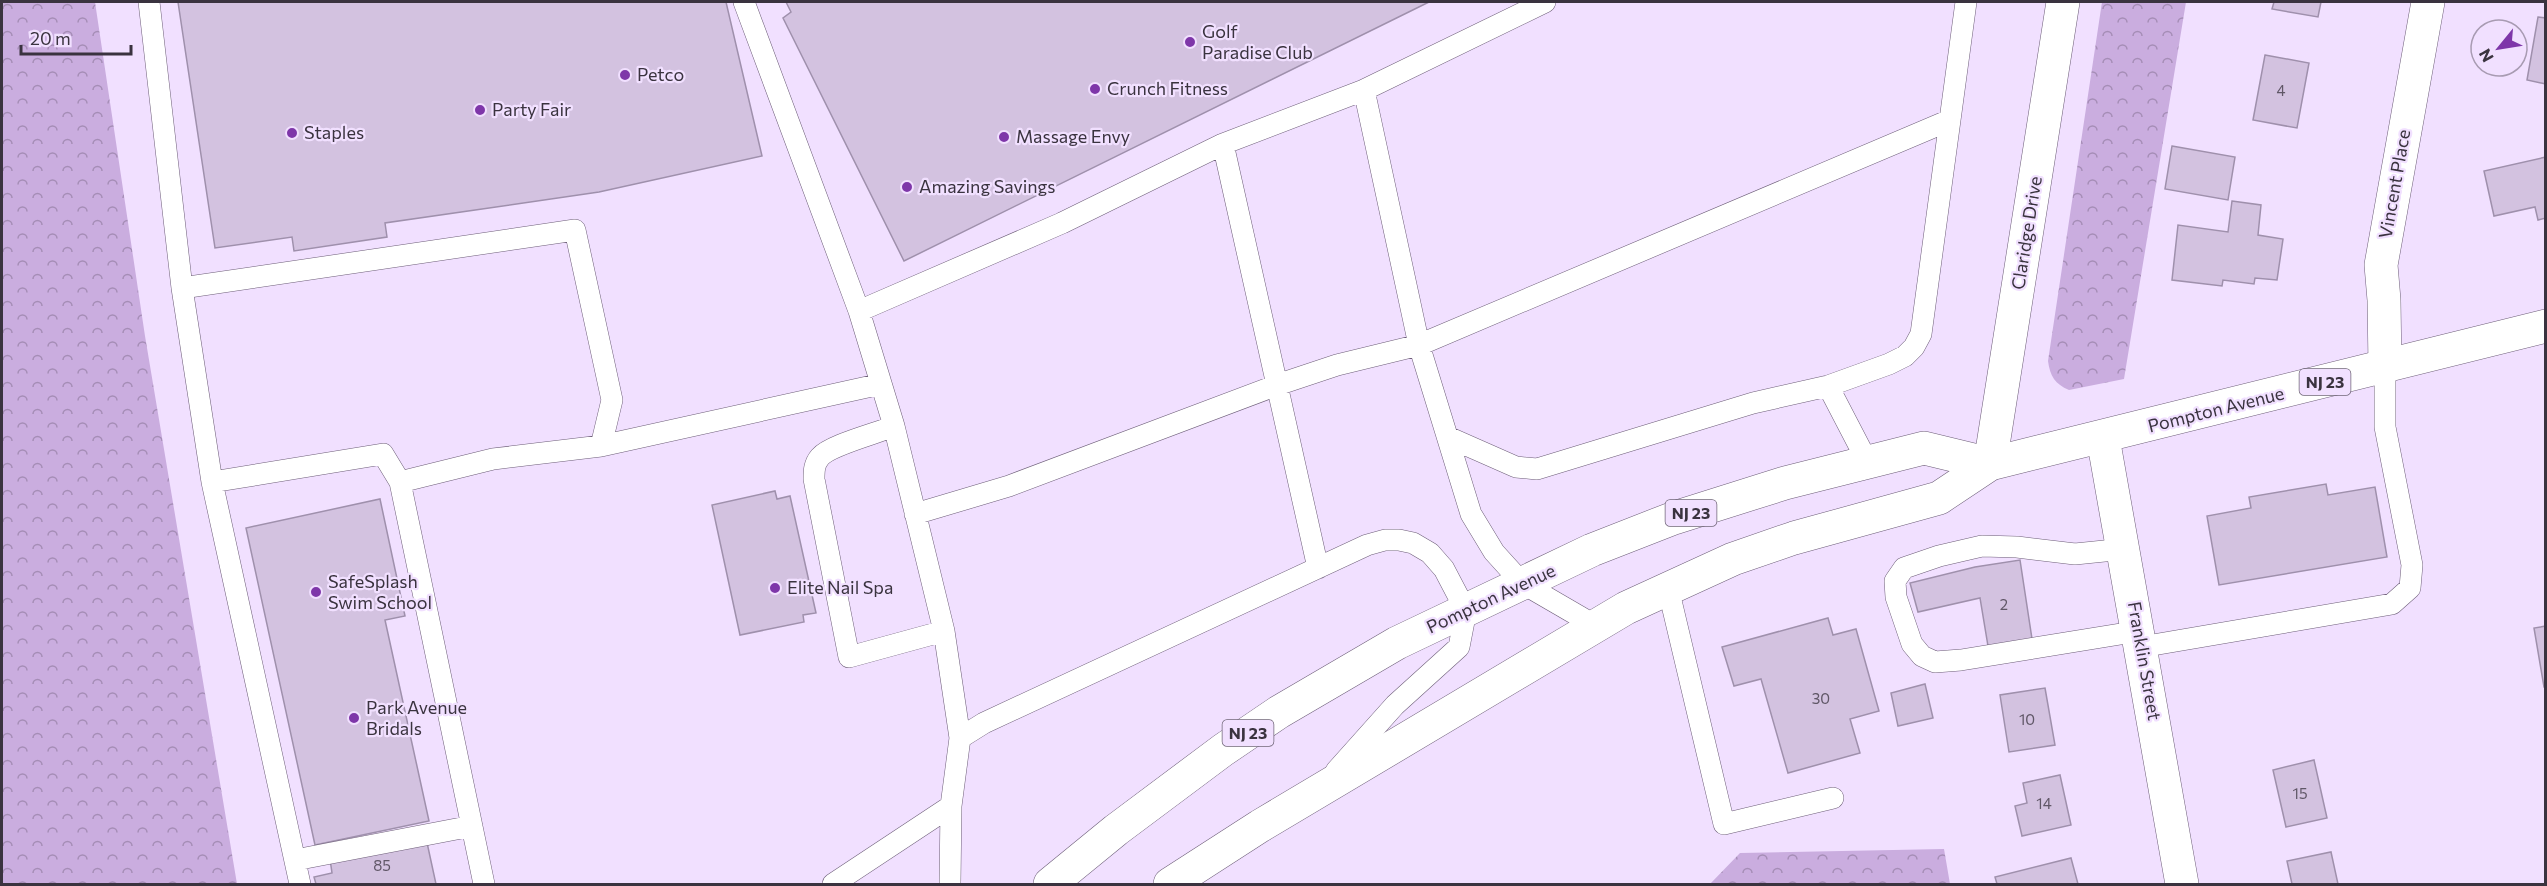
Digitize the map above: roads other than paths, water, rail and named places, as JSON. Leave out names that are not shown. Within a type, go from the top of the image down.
[{"type":"main road","name":"Claridge Drive","points":[[1990,464],[2063,2]]},
{"type":"main road","name":"Vincent Place","points":[[2385,367],[2381,265],[2428,2]]},
{"type":"main road","name":"Pompton Avenue","points":[[1170,885],[1260,826],[1626,608],[1733,560],[1794,538],[1939,498],[1990,464],[2103,438],[2546,326]]},
{"type":"main road","name":"Franklin Street","points":[[2103,438],[2182,885]]},
{"type":"main road","name":"Pompton Avenue","points":[[1050,885],[1116,830],[1223,750],[1279,712],[1397,643],[1593,550],[1674,518],[1785,483],[1924,448],[1990,464]]},
{"type":"lane","points":[[149,2],[182,288],[212,482],[300,885]]},
{"type":"lane","points":[[744,2],[859,311],[894,426],[944,631],[960,738],[951,806],[950,885]]},
{"type":"lane","points":[[859,311],[1062,223],[1223,144],[1364,90],[1545,2]]},
{"type":"lane","points":[[1448,437],[1516,467],[1537,469],[1753,403],[1828,386],[1905,356],[1922,334],[1966,2]]},
{"type":"lane","points":[[1364,90],[1419,345],[1471,514],[1494,552],[1522,584],[1596,626]]},
{"type":"lane","points":[[915,514],[1009,486],[1277,385],[1337,365],[1419,345],[1950,120]]},
{"type":"lane","points":[[1223,144],[1318,568]]},
{"type":"lane","points":[[182,288],[575,230],[612,400],[602,446]]},
{"type":"lane","points":[[2124,549],[2075,554],[2038,549],[1982,546],[1939,556],[1904,568],[1895,581],[1896,597],[1912,644],[1922,656],[1935,662],[2140,639],[2392,604],[2410,588],[2412,565],[2385,427],[2385,367]]},
{"type":"lane","points":[[400,482],[493,459],[602,446],[881,384]]},
{"type":"lane","points":[[1828,386],[1867,461]]},
{"type":"lane","points":[[894,426],[830,450],[820,457],[814,466],[814,479],[849,657],[944,631]]},
{"type":"lane","points":[[212,482],[383,454],[400,482],[484,885]]},
{"type":"lane","points":[[960,738],[984,723],[1367,545],[1385,540],[1413,543],[1430,553],[1444,569],[1466,611],[1459,647],[1395,705],[1318,792]]},
{"type":"lane","points":[[1668,588],[1724,824],[1833,798]]},
{"type":"lane","points":[[833,885],[951,806]]},
{"type":"lane","points":[[295,860],[472,826]]},
{"type":"place","name":"Golf Paradise Club","points":[[1190,42]]},
{"type":"place","name":"Petco","points":[[625,75]]},
{"type":"place","name":"Crunch Fitness","points":[[1095,89]]},
{"type":"place","name":"Party Fair","points":[[480,110]]},
{"type":"place","name":"Staples","points":[[292,133]]},
{"type":"place","name":"Massage Envy","points":[[1004,137]]},
{"type":"place","name":"Amazing Savings","points":[[907,187]]},
{"type":"place","name":"Elite Nail Spa","points":[[775,588]]},
{"type":"place","name":"SafeSplash Swim School","points":[[316,592]]},
{"type":"place","name":"Park Avenue Bridals","points":[[354,718]]}]
